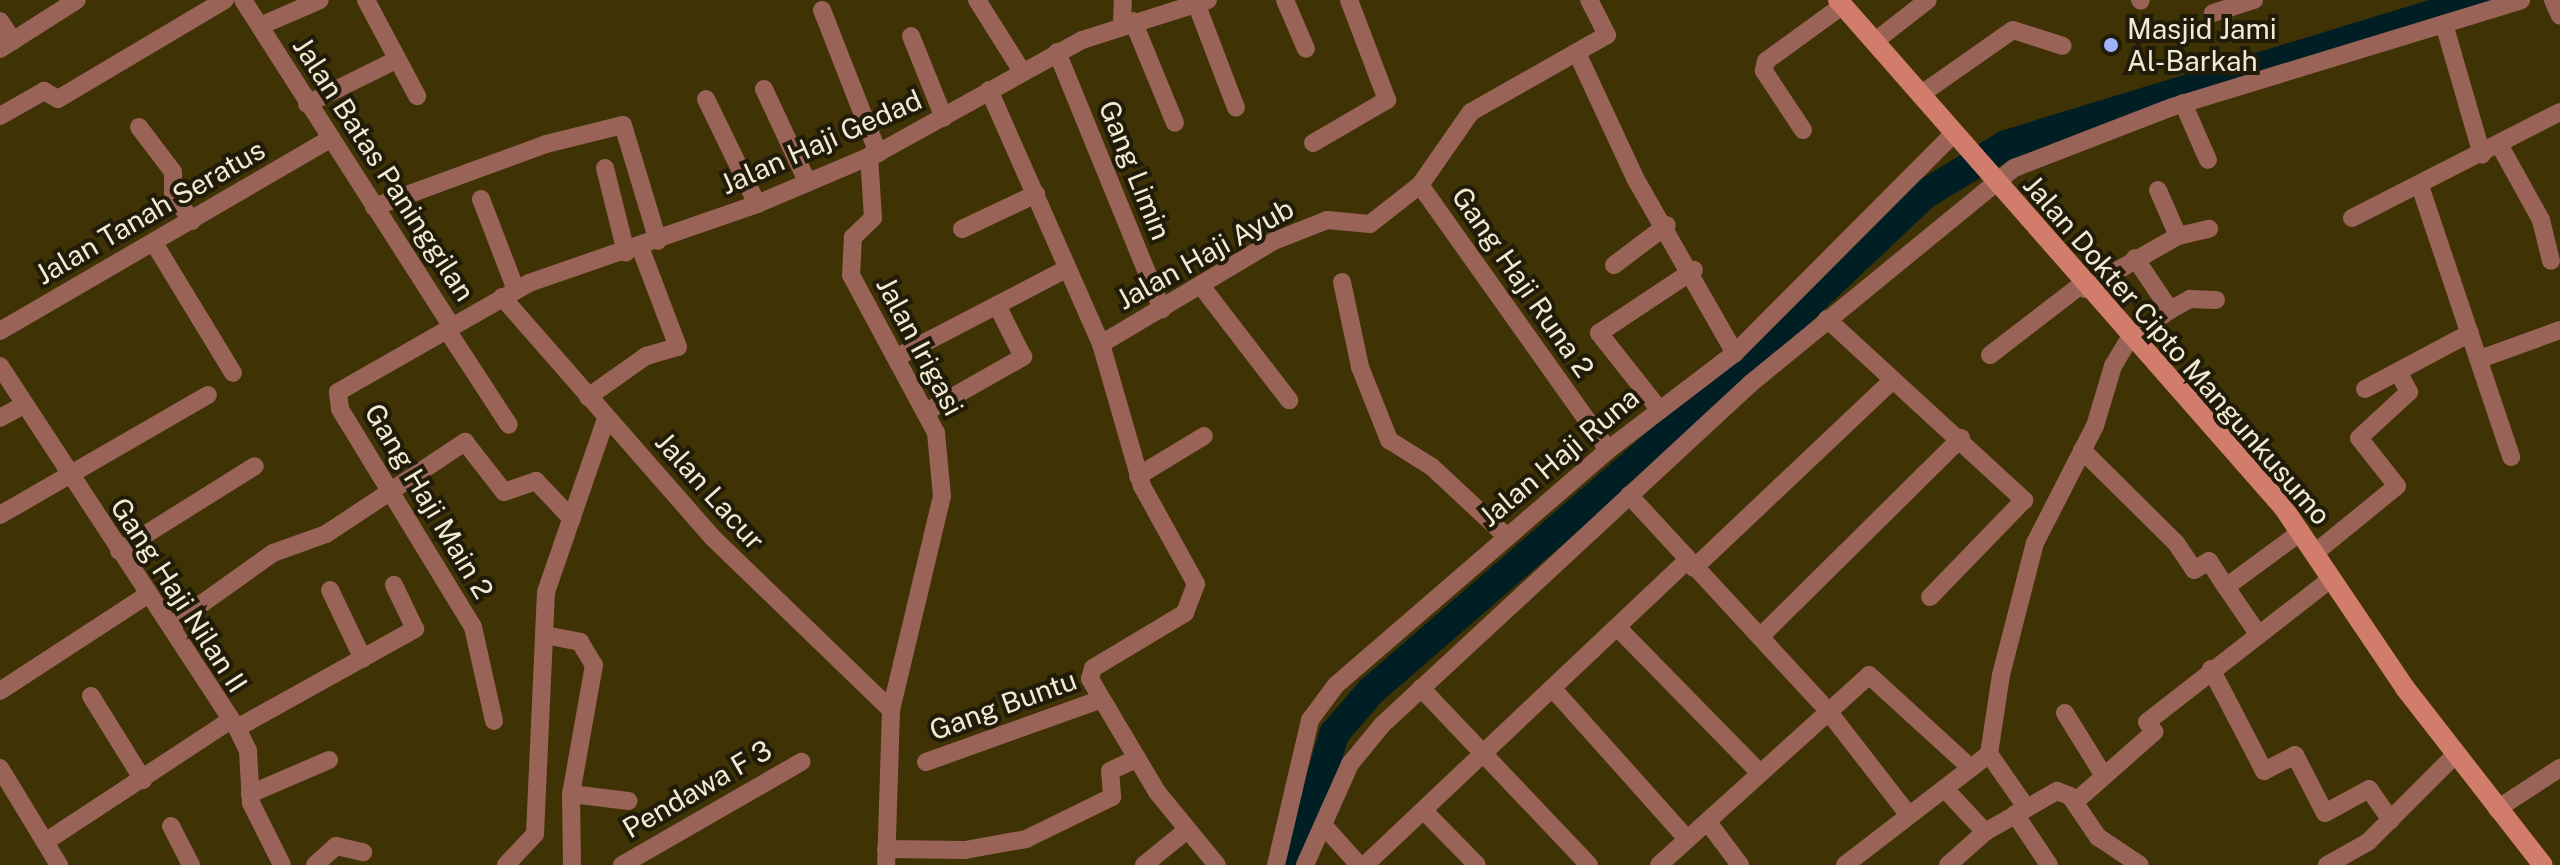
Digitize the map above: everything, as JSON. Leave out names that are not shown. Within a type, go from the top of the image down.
[{"type":"main road","name":"Jalan Dokter Cipto Mangunkusumo","points":[[1840,3],[2083,287],[2301,532],[2455,755],[2543,865]]},
{"type":"street","points":[[0,116],[44,91],[58,99],[225,0]]},
{"type":"street","name":"Jalan Batas Paninggilan","points":[[243,0],[509,425]]},
{"type":"street","points":[[260,26],[320,0]]},
{"type":"street","points":[[366,0],[394,61],[417,96]]},
{"type":"street","points":[[977,0],[1021,70]]},
{"type":"street","points":[[1123,0],[1128,22],[1175,123]]},
{"type":"street","points":[[1285,0],[1306,49]]},
{"type":"street","points":[[1313,143],[1371,111],[1389,92],[1349,0]]},
{"type":"street","name":"Jalan Haji Ayub","points":[[1101,344],[1323,220],[1364,227],[1420,185],[1471,112],[1578,55],[1608,34],[1589,0]]},
{"type":"street","points":[[1874,42],[1928,0]]},
{"type":"street","points":[[2213,13],[2254,0]]},
{"type":"street","points":[[1305,865],[1359,750],[1421,688],[1629,495],[1989,177],[2183,103],[2521,0]]},
{"type":"street","points":[[2553,0],[2560,16]]},
{"type":"street","points":[[0,21],[6,45],[74,1]]},
{"type":"street","points":[[1202,2],[1236,108]]},
{"type":"street","name":"Jalan Haji Gedad","points":[[450,328],[509,293],[757,204],[806,179],[874,154],[944,118],[1021,70],[1057,52],[1128,22],[1202,2]]},
{"type":"street","points":[[1803,130],[1764,71],[1766,61],[1840,3]]},
{"type":"street","name":"Jalan Irigasi","points":[[822,10],[874,154],[873,218],[852,240],[851,275],[899,356],[926,412],[941,455],[942,496],[891,710],[886,857]]},
{"type":"street","points":[[2444,24],[2482,155]]},
{"type":"street","points":[[1920,95],[2013,30],[2063,46]]},
{"type":"street","points":[[911,36],[944,118]]},
{"type":"street","name":"Gang Limin","points":[[1057,52],[1162,309]]},
{"type":"street","points":[[1578,55],[1635,178],[1694,270],[1735,353]]},
{"type":"street","points":[[307,104],[394,61]]},
{"type":"street","points":[[764,89],[806,179]]},
{"type":"street","points":[[989,90],[1036,194],[1064,270],[1101,344],[1138,476],[1193,574],[1197,595],[1185,613],[1093,668],[1099,700],[1136,759],[1187,830],[1217,865]]},
{"type":"street","points":[[706,99],[757,204]]},
{"type":"street","points":[[2183,103],[2208,160]]},
{"type":"street","points":[[2352,218],[2500,146],[2560,112]]},
{"type":"street","points":[[374,207],[546,144],[623,125],[641,247]]},
{"type":"street","points":[[139,127],[173,172],[173,194],[192,221]]},
{"type":"street","name":"Jalan Tanah Seratus","points":[[0,331],[328,140]]},
{"type":"street","name":"Jalan Haji Runa","points":[[1276,865],[1310,720],[1370,649],[1608,450],[1735,353],[1959,142]]},
{"type":"street","points":[[2500,146],[2541,220],[2551,261]]},
{"type":"street","points":[[588,397],[646,356],[678,347],[641,247],[605,168]]},
{"type":"street","name":"Gang Haji Runa 2","points":[[1420,185],[1608,450]]},
{"type":"street","points":[[2420,186],[2511,457]]},
{"type":"street","points":[[2158,190],[2178,236]]},
{"type":"street","points":[[962,229],[1036,194]]},
{"type":"street","name":"Jalan Lacur","points":[[481,199],[509,293],[588,397],[712,537],[891,710]]},
{"type":"street","points":[[1614,265],[1667,225]]},
{"type":"street","points":[[1990,355],[2083,287],[2178,236],[2209,229]]},
{"type":"street","points":[[154,243],[233,373]]},
{"type":"street","points":[[2135,258],[2170,310]]},
{"type":"street","points":[[899,356],[1064,270]]},
{"type":"street","points":[[1659,409],[1599,333],[1694,270]]},
{"type":"street","points":[[1342,282],[1360,367],[1389,440],[1432,467],[1507,537]]},
{"type":"street","points":[[1202,287],[1289,400]]},
{"type":"street","points":[[2049,865],[1989,754],[2001,675],[2035,543],[2082,450],[2130,338],[2190,299],[2216,300]]},
{"type":"street","points":[[926,412],[1023,357],[997,305]]},
{"type":"street","points":[[1827,319],[1891,382],[1961,438],[2024,501],[1930,597]]},
{"type":"street","name":"Gang Haji Main 2","points":[[450,328],[335,396],[480,642],[494,721]]},
{"type":"street","points":[[2480,359],[2560,330]]},
{"type":"street","points":[[2365,389],[2470,333]]},
{"type":"street","name":"Gang Haji Nilan II","points":[[0,366],[22,406],[172,625],[248,751],[250,794],[282,865]]},
{"type":"street","points":[[2316,552],[2397,486],[2359,438],[2409,392],[2399,373]]},
{"type":"street","points":[[1365,865],[1425,812],[1617,627],[1891,382]]},
{"type":"street","points":[[0,515],[208,395]]},
{"type":"street","points":[[0,418],[22,406]]},
{"type":"street","points":[[506,865],[535,834],[546,592],[606,419]]},
{"type":"street","points":[[1138,476],[1204,436]]},
{"type":"street","points":[[1760,637],[1961,438]]},
{"type":"street","points":[[172,625],[273,553],[326,534],[465,442],[504,492],[536,481],[572,519]]},
{"type":"street","points":[[2082,450],[2176,543],[2194,570],[2209,561],[2256,631]]},
{"type":"street","points":[[119,551],[255,466]]},
{"type":"street","points":[[1629,495],[1825,707],[1907,813]]},
{"type":"street","points":[[2226,587],[2301,532]]},
{"type":"street","points":[[2075,802],[2102,773],[2154,732],[2147,722],[2256,631],[2332,578]]},
{"type":"street","points":[[45,842],[232,725],[363,659],[415,629],[394,585]]},
{"type":"street","points":[[330,590],[363,659]]},
{"type":"street","points":[[0,691],[149,594]]},
{"type":"street","points":[[1617,627],[1757,770]]},
{"type":"street","points":[[545,635],[580,642],[594,665],[571,794],[572,865]]},
{"type":"street","points":[[2211,669],[2264,771],[2295,755],[2325,813],[2369,789],[2391,820]]},
{"type":"street","points":[[1659,865],[1710,825],[1825,707],[1874,675],[1971,768]]},
{"type":"street","points":[[1421,688],[1589,865]]},
{"type":"street","points":[[1554,690],[1681,832]]},
{"type":"street","points":[[91,696],[143,780]]},
{"type":"street","name":"Gang Buntu","points":[[926,762],[1099,700]]},
{"type":"street","points":[[2065,713],[2102,773]]},
{"type":"street","points":[[1845,865],[1907,813],[1945,789],[1989,754]]},
{"type":"street","points":[[2327,865],[2391,820],[2455,755]]},
{"type":"street","points":[[886,857],[965,850],[1026,839],[1112,797],[1110,771],[1136,759]]},
{"type":"street","points":[[250,794],[329,760]]},
{"type":"street","name":"Pendawa F 3","points":[[622,865],[801,762]]},
{"type":"street","points":[[0,768],[59,865]]},
{"type":"street","points":[[2497,809],[2560,768]]},
{"type":"street","points":[[1945,789],[1985,832]]},
{"type":"street","points":[[1948,865],[1985,832],[2057,791],[2075,802],[2098,837],[2140,865]]},
{"type":"street","points":[[571,794],[629,801]]},
{"type":"street","points":[[1425,812],[1477,865]]},
{"type":"street","points":[[1710,825],[1740,865]]},
{"type":"street","points":[[171,826],[191,865]]},
{"type":"street","points":[[1324,826],[1359,865]]},
{"type":"street","points":[[1144,865],[1187,830]]},
{"type":"street","points":[[315,865],[336,846],[363,852]]},
{"type":"waterway","points":[[1295,865],[1334,734],[1371,691],[1710,397],[1925,194],[2006,145],[2479,0]]},
{"type":"place","name":"Masjid Jami Al-Barkah","points":[[2111,45]]}]
